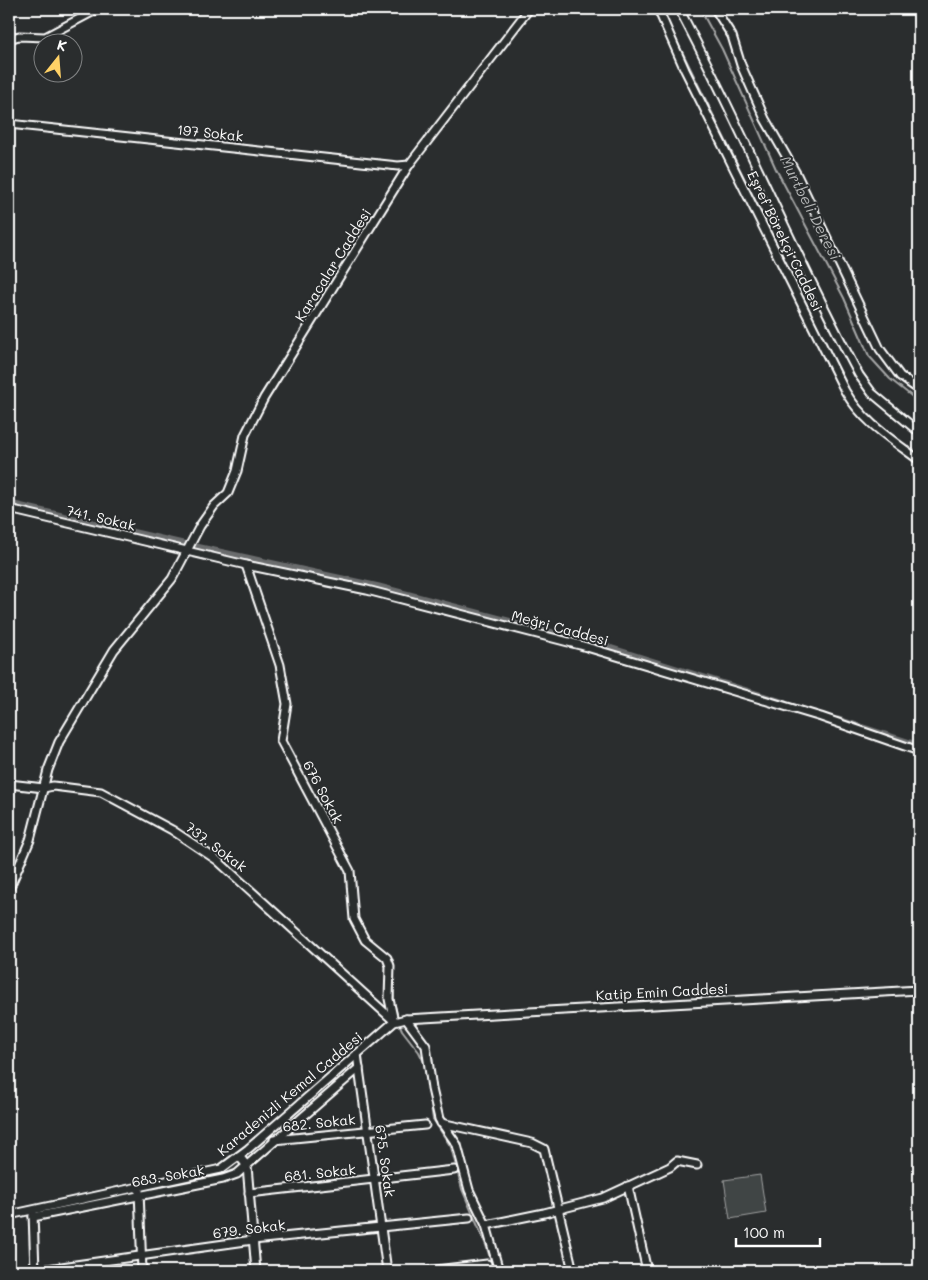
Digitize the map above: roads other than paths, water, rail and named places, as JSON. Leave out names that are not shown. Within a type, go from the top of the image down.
[{"type":"street","points":[[9,39],[19,36],[45,37],[98,9]]},
{"type":"street","name":"Karacalar Caddesi","points":[[9,889],[30,840],[48,770],[59,742],[94,681],[114,650],[172,579],[214,506],[228,493],[237,471],[245,435],[264,398],[409,165],[529,9]]},
{"type":"street","name":"Eşref Börekçi Caddesi","points":[[658,9],[685,70],[845,391],[857,410],[870,423],[919,460]]},
{"type":"street","points":[[679,9],[711,69],[761,177],[859,375],[872,393],[919,432]]},
{"type":"street","points":[[715,9],[730,32],[741,65],[765,119],[797,175],[880,349],[900,376],[919,390]]},
{"type":"street","name":"197 Sokak","points":[[9,124],[398,166],[409,165]]},
{"type":"street","name":"741. Sokak","points":[[9,509],[189,550]]},
{"type":"street","name":"Meğri Caddesi","points":[[189,550],[246,565],[367,590],[580,645],[821,717],[919,750]]},
{"type":"street","name":"676 Sokak","points":[[246,565],[280,665],[287,704],[281,741],[350,871],[354,919],[365,940],[386,958],[390,966],[389,999],[399,1020]]},
{"type":"street","name":"737. Sokak","points":[[9,784],[44,788],[52,786],[101,792],[172,830],[217,860],[399,1020]]},
{"type":"street","name":"Katip Emin Caddesi","points":[[399,1020],[919,990]]},
{"type":"street","points":[[399,1020],[426,1046],[432,1089],[441,1123],[456,1145],[470,1190],[486,1225],[499,1271]]},
{"type":"street","name":"Karadenizli Kemal Caddesi","points":[[139,1191],[221,1168],[239,1156],[399,1020]]},
{"type":"street","name":"675. Sokak","points":[[357,1054],[387,1271]]},
{"type":"street","name":"683. Sokak","points":[[33,1214],[139,1191],[223,1179],[237,1174],[359,1068]]},
{"type":"street","points":[[441,1123],[532,1143],[544,1149],[573,1271]]},
{"type":"street","name":"682. Sokak","points":[[274,1140],[425,1125]]},
{"type":"street","points":[[239,1156],[247,1166],[256,1271]]},
{"type":"street","points":[[486,1225],[603,1198],[670,1167],[677,1161],[697,1165]]},
{"type":"street","name":"681. Sokak","points":[[249,1193],[454,1170]]},
{"type":"street","points":[[628,1186],[647,1271]]},
{"type":"street","points":[[139,1191],[142,1271]]},
{"type":"street","points":[[9,1215],[33,1214],[34,1271]]},
{"type":"street","name":"679. Sokak","points":[[34,1271],[253,1240],[469,1218]]},
{"type":"street","points":[[427,1271],[487,1264]]},
{"type":"waterway","name":"Murtbeli Deresi","points":[[700,9],[722,49],[776,169],[844,298],[869,356],[890,379],[919,402]]},
{"type":"waterway","points":[[667,21],[840,373]]},
{"type":"waterway","points":[[9,503],[186,544]]},
{"type":"waterway","points":[[195,546],[378,586],[609,647],[784,702]]},
{"type":"waterway","points":[[838,719],[919,745]]},
{"type":"waterway","points":[[393,981],[394,1002],[398,1018]]},
{"type":"waterway","points":[[399,1023],[425,1064],[433,1119],[451,1147],[462,1189],[486,1245],[494,1271]]}]
